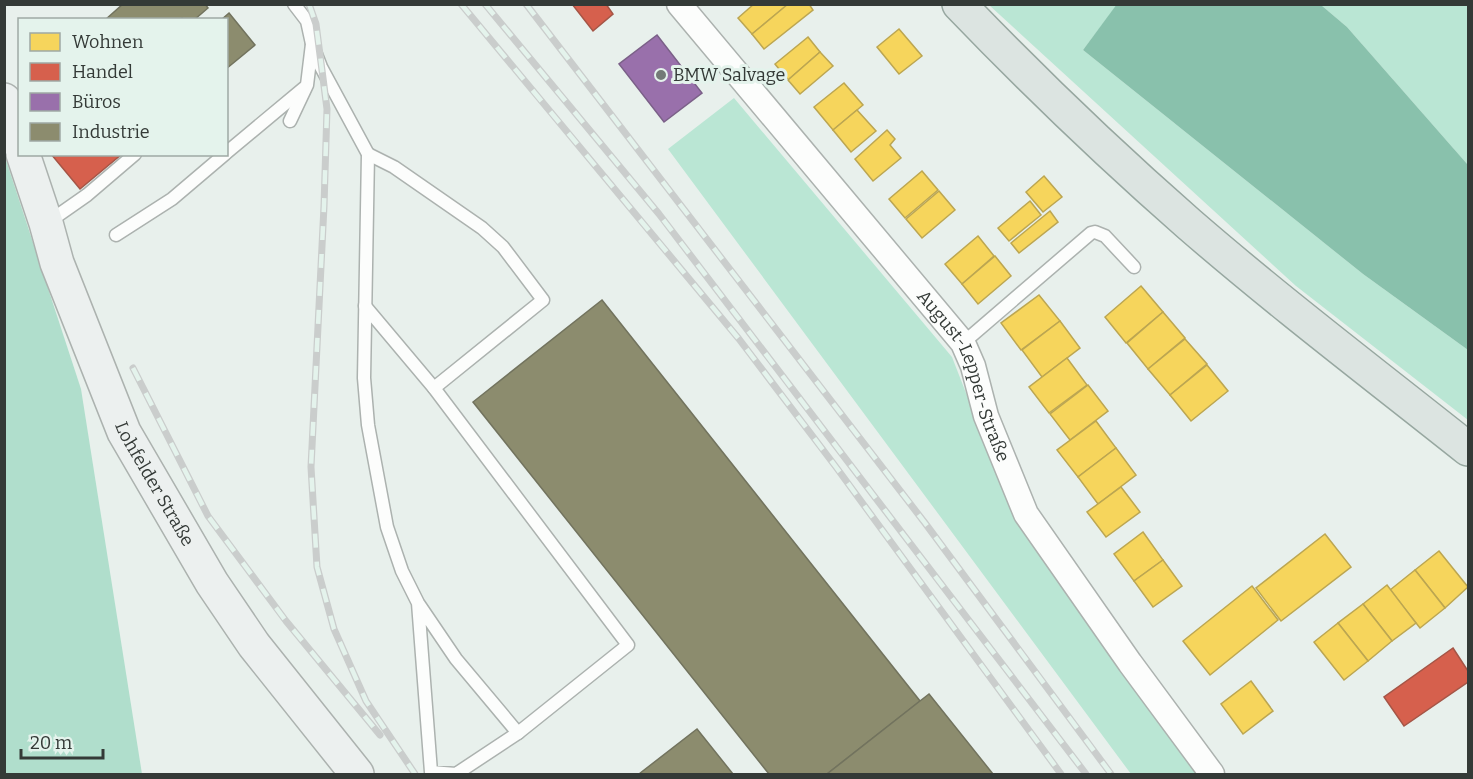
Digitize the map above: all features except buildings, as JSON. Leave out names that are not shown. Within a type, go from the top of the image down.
[{"type":"main road","points":[[959,4],[1102,146],[1189,224],[1279,300],[1468,449]]},
{"type":"street","name":"August-Lepper-Straße","points":[[679,4],[963,343],[973,366],[986,416],[1026,514],[1130,663],[1212,774]]},
{"type":"street","points":[[8,100],[18,137]]},
{"type":"street","name":"Lohfelder Straße","points":[[24,156],[61,274],[124,432],[212,583],[254,645],[357,774]]},
{"type":"lane","points":[[294,4],[307,21],[312,44],[321,67],[368,154],[364,378],[376,478],[387,527],[402,571],[418,603],[456,659],[518,733]]},
{"type":"lane","points":[[290,121],[307,85],[312,44]]},
{"type":"lane","points":[[228,152],[307,85]]},
{"type":"lane","points":[[368,154],[394,167],[482,228],[503,247],[543,300],[434,388]]},
{"type":"lane","points":[[46,223],[87,195],[133,156]]},
{"type":"lane","points":[[116,235],[172,199],[224,156]]},
{"type":"lane","points":[[963,343],[1091,233],[1095,232],[1105,236],[1134,267]]},
{"type":"lane","points":[[365,306],[434,388],[628,645],[518,733],[456,774],[431,772],[418,603]]},
{"type":"shaded area","points":[[1117,4],[1321,5],[1347,27],[1468,165],[1468,350],[1363,274],[1083,50]]},
{"type":"shaded area","points":[[989,5],[1117,5],[1083,50],[1363,274],[1468,350],[1468,420],[1296,286]]},
{"type":"shaded area","points":[[1321,5],[1468,5],[1468,165],[1347,27]]},
{"type":"shaded area","points":[[734,98],[952,357],[1013,514],[1201,774],[1131,774],[668,149]]},
{"type":"shaded area","points":[[5,157],[81,389],[142,774],[5,774]]},
{"type":"railway","points":[[309,4],[316,24],[327,109],[311,467],[317,567],[334,629],[366,701],[415,774]]},
{"type":"railway","points":[[461,4],[739,339],[836,467],[1061,774]]},
{"type":"railway","points":[[485,4],[659,214],[1086,774]]},
{"type":"railway","points":[[526,4],[925,523],[1111,774]]},
{"type":"railway","points":[[133,368],[208,516],[286,621],[380,735]]},
{"type":"place","name":"BMW Salvage","points":[[661,75]]}]
